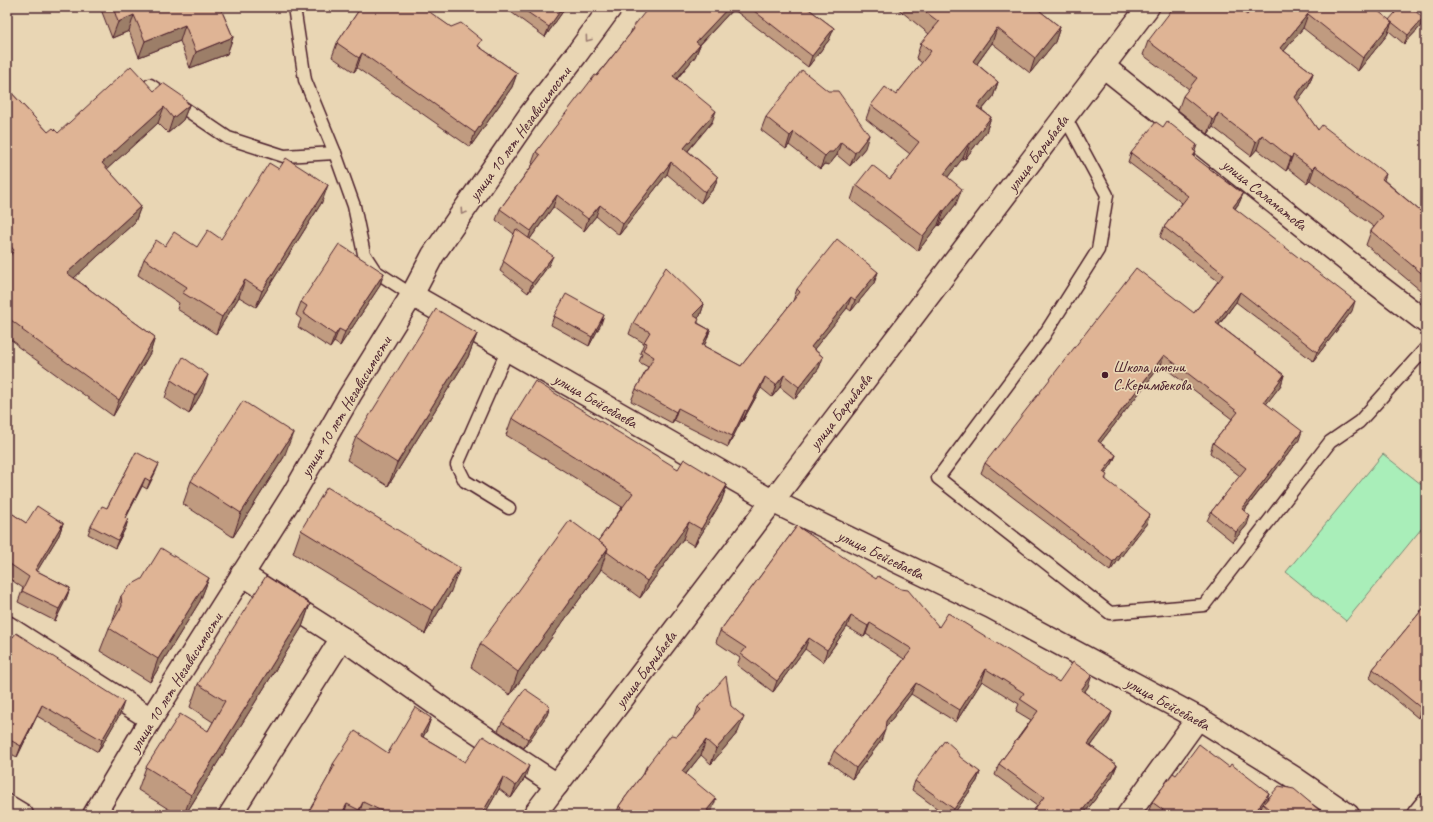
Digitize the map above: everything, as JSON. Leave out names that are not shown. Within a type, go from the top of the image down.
[{"type":"street","name":"улица 10 лет Независимости","points":[[94,815],[151,719],[294,493],[350,395],[412,295],[433,255],[529,116],[611,7]]},
{"type":"street","name":"улица Барибаева","points":[[534,815],[1148,7]]},
{"type":"street","name":"улица Саламатова","points":[[1104,66],[1426,322]]},
{"type":"street","name":"улица Бейсебаева","points":[[412,295],[772,501],[990,607],[1198,718],[1293,777],[1348,815]]},
{"type":"street","points":[[242,574],[342,638],[447,712],[557,785]]},
{"type":"street","points":[[7,627],[151,719]]},
{"type":"street","points":[[230,815],[342,638]]},
{"type":"street","points":[[1128,815],[1198,718]]},
{"type":"street","points":[[1418,815],[1426,805]]},
{"type":"street","points":[[7,806],[22,815]]},
{"type":"lane","points":[[294,7],[305,80],[335,153],[354,206],[364,254],[376,271],[412,295]]},
{"type":"lane","points":[[150,85],[228,138],[284,156],[335,153]]},
{"type":"lane","points":[[1065,117],[1107,195],[1098,250],[1043,337],[938,478],[1110,613],[1204,605],[1330,442],[1359,422],[1426,348]]},
{"type":"lane","points":[[508,350],[457,465],[465,481],[509,508]]},
{"type":"green space","points":[[1383,454],[1426,488],[1426,523],[1346,621],[1286,572]]},
{"type":"building","points":[[113,7],[220,7],[233,37],[196,52],[185,25],[145,41],[134,15],[118,22]]},
{"type":"building","points":[[361,7],[424,7],[451,27],[461,23],[482,40],[478,46],[517,73],[475,133],[362,53],[359,58],[337,43]]},
{"type":"building","points":[[520,7],[563,7],[549,27]]},
{"type":"building","points":[[649,7],[729,7],[696,42],[700,45],[673,76],[716,111],[684,148],[718,177],[705,192],[671,162],[623,224],[600,205],[588,219],[557,195],[531,231],[500,209],[540,155],[536,152],[595,75],[597,76],[634,29],[633,27]]},
{"type":"building","points":[[749,7],[806,7],[834,28],[812,56]]},
{"type":"building","points":[[919,7],[1035,7],[1060,27],[1035,58],[997,28],[973,61],[998,82],[977,107],[991,117],[944,174],[962,189],[944,211],[943,210],[923,236],[856,185],[872,165],[890,179],[919,142],[871,105],[885,87],[896,95],[931,51],[921,43],[939,22]]},
{"type":"building","points":[[1174,7],[1236,7],[1247,15],[1253,7],[1373,7],[1392,22],[1363,58],[1308,14],[1280,48],[1313,73],[1295,97],[1318,130],[1322,125],[1386,174],[1382,179],[1426,216],[1426,277],[1371,231],[1383,216],[1315,166],[1312,169],[1293,155],[1291,158],[1262,135],[1256,142],[1218,113],[1213,120],[1183,96],[1197,78],[1148,41]]},
{"type":"building","points":[[1400,7],[1411,7],[1423,18],[1408,35],[1389,20]]},
{"type":"building","points":[[131,66],[154,91],[163,83],[182,96],[189,105],[173,118],[164,107],[102,163],[141,206],[67,273],[155,337],[119,400],[22,330],[23,329],[7,317],[7,260],[14,250],[7,242],[7,167],[9,165],[7,163],[7,88],[48,132],[53,128],[58,133]]},
{"type":"building","points":[[802,70],[828,91],[838,91],[869,135],[855,153],[841,142],[833,152],[829,152],[825,156],[794,132],[790,136],[766,117]]},
{"type":"building","name":"Школа имени С.Керимбекова","points":[[1167,121],[1197,145],[1193,150],[1196,152],[1193,156],[1243,194],[1233,207],[1355,301],[1317,352],[1240,292],[1216,323],[1284,375],[1264,402],[1302,431],[1242,509],[1250,516],[1236,532],[1211,512],[1246,468],[1213,443],[1238,412],[1164,355],[1098,441],[1116,455],[1103,472],[1107,475],[1105,479],[1150,514],[1113,562],[985,463],[1136,268],[1194,313],[1224,274],[1164,227],[1188,196],[1131,153],[1156,122],[1163,127]]},
{"type":"building","points":[[286,158],[328,185],[262,291],[245,280],[222,317],[183,293],[187,287],[144,259],[156,240],[165,246],[174,232],[197,247],[208,230],[221,239],[269,163],[279,169]]},
{"type":"building","points":[[516,229],[553,256],[532,283],[503,261]]},
{"type":"building","points":[[837,239],[878,272],[855,300],[851,297],[811,347],[823,357],[799,387],[784,375],[776,385],[765,377],[747,411],[745,410],[732,436],[678,408],[676,412],[636,389],[654,357],[643,350],[647,343],[644,342],[650,332],[633,323],[666,267],[704,304],[693,315],[699,319],[697,323],[710,330],[702,345],[741,366],[800,292],[797,289]]},
{"type":"building","points":[[339,244],[384,273],[345,332],[339,329],[335,335],[303,313],[307,306],[301,302]]},
{"type":"building","points":[[566,294],[604,315],[592,337],[554,316]]},
{"type":"building","points":[[436,309],[477,334],[397,463],[356,437]]},
{"type":"building","points":[[183,357],[208,375],[195,396],[171,380]]},
{"type":"building","points":[[535,381],[678,469],[684,459],[727,485],[701,529],[689,522],[647,581],[607,552],[608,548],[598,541],[633,493],[512,418]]},
{"type":"building","points":[[243,401],[293,433],[241,513],[191,481]]},
{"type":"building","points":[[136,452],[159,464],[150,481],[145,478],[125,518],[128,519],[118,540],[91,526],[102,506],[107,508]]},
{"type":"building","points":[[327,487],[460,568],[433,611],[301,530]]},
{"type":"building","points":[[37,506],[63,523],[35,570],[70,588],[59,609],[22,591],[29,577],[7,562],[7,510],[26,523]]},
{"type":"building","points":[[570,520],[608,548],[518,672],[480,644]]},
{"type":"building","points":[[797,526],[876,579],[878,576],[901,589],[908,590],[939,627],[948,613],[1059,682],[1073,662],[1092,675],[1081,690],[1112,712],[1088,744],[1117,765],[1079,815],[1030,815],[1044,797],[999,764],[1038,711],[1020,699],[1024,693],[986,669],[960,710],[916,683],[886,721],[885,730],[856,768],[834,751],[912,649],[870,623],[868,626],[851,616],[827,650],[809,638],[777,681],[741,654],[746,648],[720,631]]},
{"type":"building","points":[[161,548],[209,578],[158,659],[109,628],[122,606],[121,596],[129,586],[142,579]]},
{"type":"building","points":[[266,576],[310,604],[191,795],[146,767],[180,714],[208,731],[225,701],[198,684]]},
{"type":"building","points":[[1426,605],[1426,703],[1421,708],[1373,669]]},
{"type":"building","points":[[7,633],[13,637],[16,633],[124,702],[102,740],[42,705],[21,746],[10,740],[7,745]]},
{"type":"building","points":[[726,676],[731,706],[744,717],[716,749],[706,740],[682,771],[716,799],[707,810],[715,815],[616,815],[621,808],[619,806],[647,768],[646,767],[671,735],[677,736],[701,710],[698,707]]},
{"type":"building","points":[[525,689],[550,706],[528,739],[502,722]]},
{"type":"building","points":[[415,707],[431,718],[421,736],[465,762],[483,736],[529,766],[516,786],[503,777],[481,815],[390,815],[363,802],[359,810],[347,804],[341,815],[304,815],[306,812],[308,813],[335,765],[333,764],[355,731],[388,753]]},
{"type":"building","points":[[945,740],[955,749],[960,757],[980,772],[954,809],[915,781]]},
{"type":"building","points":[[1199,744],[1229,767],[1231,764],[1269,793],[1253,815],[1170,815],[1152,802],[1173,773],[1176,775]]},
{"type":"building","points":[[1279,786],[1294,789],[1325,815],[1276,815],[1263,804]]},
{"type":"place","name":"Школа имени С.Керимбекова","points":[[1105,375]]}]
